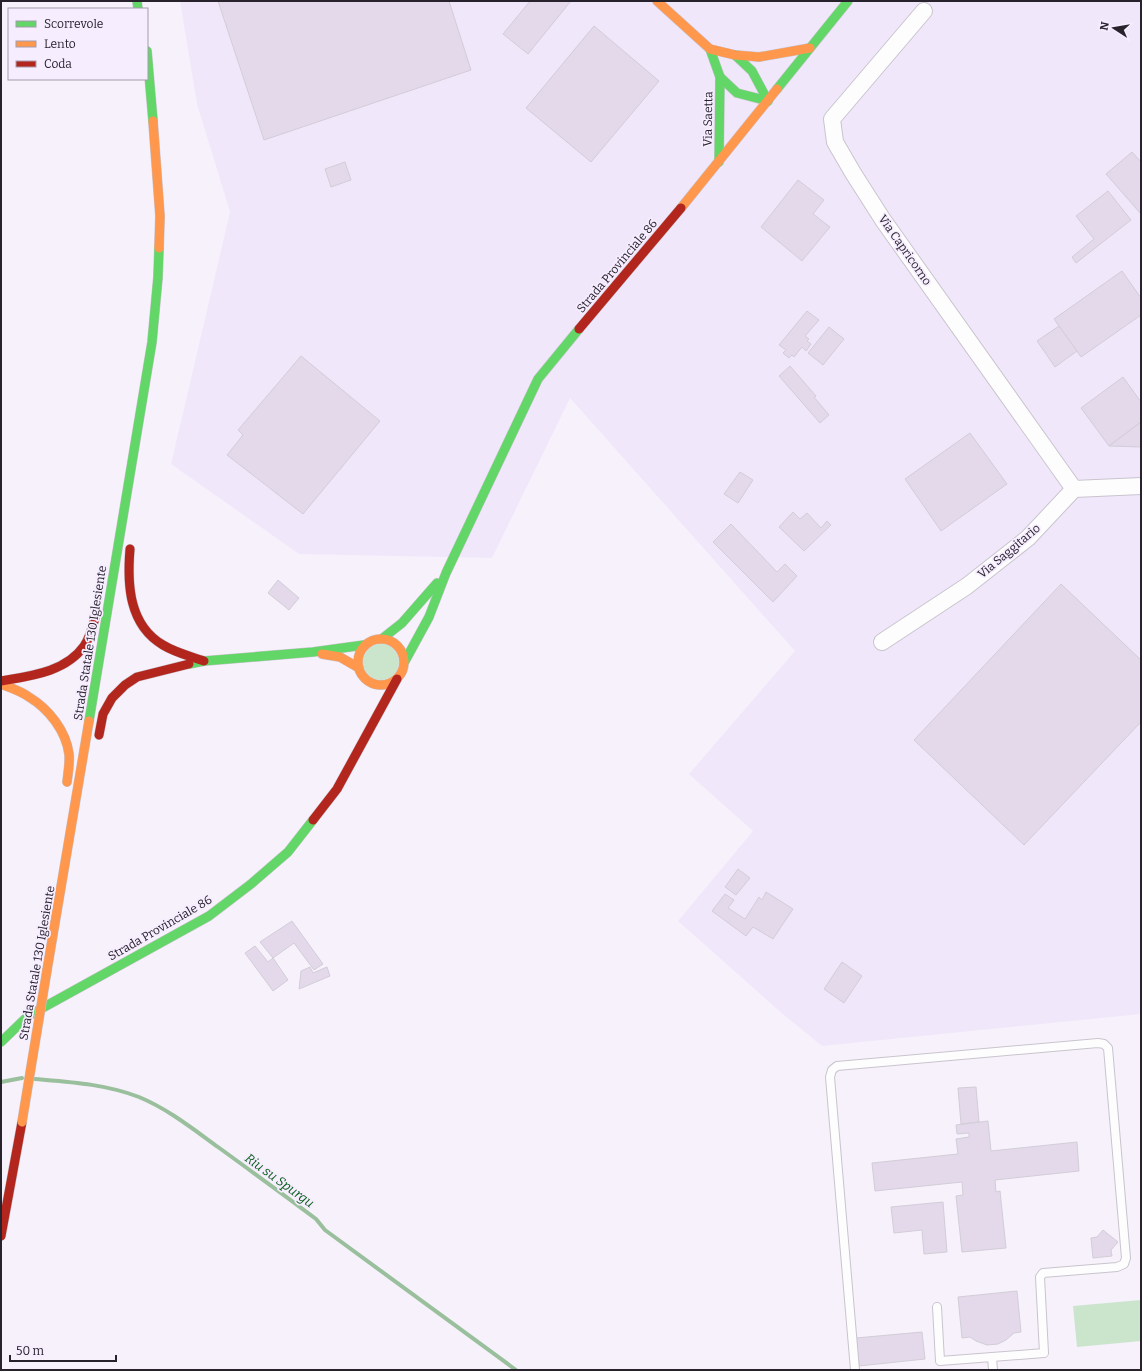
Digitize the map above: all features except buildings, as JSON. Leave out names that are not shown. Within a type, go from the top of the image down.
[{"type":"main road","name":"Via Saetta","points":[[657,1],[710,49],[720,77],[719,162]]},
{"type":"main road","name":"Strada Provinciale 86","points":[[405,661],[429,617],[446,574],[538,379],[719,162],[848,1]]},
{"type":"main road","name":"Via Saetta","points":[[710,49],[735,55],[759,56],[810,48]]},
{"type":"main road","name":"Via Saetta","points":[[735,55],[752,71],[768,101]]},
{"type":"main road","name":"Strada Statale 130 Iglesiente","points":[[1,1236],[22,1122],[152,342],[158,277],[160,216],[148,64]]},
{"type":"main road","name":"Via Saetta","points":[[720,77],[737,93],[768,101]]},
{"type":"main road","points":[[136,440],[136,494]]},
{"type":"main road","points":[[117,496],[136,440]]},
{"type":"main road","points":[[132,539],[128,569],[131,599],[136,615],[152,638],[165,646],[204,661]]},
{"type":"main road","name":"Strada Provinciale 86","points":[[383,638],[402,623],[446,574]]},
{"type":"main road","points":[[1,680],[57,668],[75,657],[82,650],[90,637],[98,605]]},
{"type":"main road","points":[[97,745],[103,714],[112,698],[125,685],[150,673],[204,661],[313,652],[364,645],[383,638],[396,643],[403,654],[405,661],[404,668],[397,680],[390,684],[382,685],[367,681],[358,668],[340,657],[313,652]]},
{"type":"main road","points":[[358,668],[358,656],[364,645]]},
{"type":"main road","name":"Strada Provinciale 86","points":[[1,1042],[28,1016],[209,916],[251,884],[288,852],[338,789],[397,680]]},
{"type":"main road","points":[[367,681],[368,694]]},
{"type":"main road","points":[[1,684],[22,692],[36,701],[48,712],[60,727],[69,753],[66,788]]},
{"type":"main road","name":"Strada Provinciale 86","points":[[367,735],[369,714]]},
{"type":"main road","points":[[61,834],[63,879]]},
{"type":"main road","points":[[63,879],[79,836]]},
{"type":"street","name":"Via Capricorno","points":[[924,11],[832,119],[835,142],[853,173],[884,220],[1074,489]]},
{"type":"street","points":[[1074,489],[1141,486]]},
{"type":"street","name":"Via Saggitario","points":[[882,642],[967,586],[1028,538],[1074,489]]},
{"type":"lane","points":[[855,1370],[830,1077],[832,1070],[837,1066],[1098,1043],[1104,1044],[1108,1048],[1126,1258],[1124,1264],[1117,1267],[1043,1273],[1040,1277],[1044,1353],[940,1362],[937,1308]]},
{"type":"lane","points":[[992,1358],[994,1370]]},
{"type":"shaded area","points":[[180,1],[1141,1],[1141,1014],[822,1046],[778,1010],[678,921],[753,831],[689,774],[795,651],[570,398],[492,558],[299,554],[171,464],[230,212],[197,104]]},
{"type":"green space","points":[[381,644],[394,649],[399,662],[394,675],[381,680],[368,675],[363,662],[368,649]]},
{"type":"green space","points":[[1141,1300],[1141,1341],[1077,1347],[1073,1306]]},
{"type":"waterway","name":"Riu su Spurgu","points":[[1,1082],[22,1078]]},
{"type":"waterway","name":"Riu su Spurgu","points":[[35,1079],[87,1084],[113,1089],[139,1097],[170,1113],[292,1201],[316,1219],[325,1230],[516,1370]]},
{"type":"traffic: fast","points":[[137,1],[138,8]]},
{"type":"traffic: fast","points":[[777,89],[848,1]]},
{"type":"traffic: fast","points":[[710,49],[720,77],[719,162]]},
{"type":"traffic: fast","points":[[735,55],[752,71],[768,101]]},
{"type":"traffic: fast","points":[[148,63],[153,121]]},
{"type":"traffic: fast","points":[[720,77],[737,93],[768,101]]},
{"type":"traffic: fast","points":[[89,721],[152,342],[159,248]]},
{"type":"traffic: fast","points":[[405,661],[429,617],[446,573],[538,379],[579,329]]},
{"type":"traffic: fast","points":[[383,638],[402,623],[437,583]]},
{"type":"traffic: fast","points":[[189,664],[204,661],[313,652],[364,645]]},
{"type":"traffic: fast","points":[[1,1042],[28,1016],[209,916],[251,884],[288,852],[313,820]]},
{"type":"traffic: slow","points":[[657,1],[710,49],[735,55],[759,57],[810,48]]},
{"type":"traffic: slow","points":[[681,208],[777,89]]},
{"type":"traffic: slow","points":[[153,121],[160,216],[159,248]]},
{"type":"traffic: slow","points":[[386,639],[398,645],[403,653],[404,662],[403,671],[398,679],[390,684],[376,685],[364,679],[359,671],[358,657],[364,645],[372,640],[386,639]]},
{"type":"traffic: slow","points":[[322,654],[340,657],[359,668]]},
{"type":"traffic: slow","points":[[1,684],[23,693],[50,714],[55,721],[64,737],[69,754],[67,782]]},
{"type":"traffic: slow","points":[[47,970],[89,721]]},
{"type":"traffic: slow","points":[[22,1122],[47,970]]},
{"type":"traffic: jam","points":[[579,329],[681,208]]},
{"type":"traffic: jam","points":[[130,549],[130,590],[137,615],[143,627],[152,637],[168,648],[204,661]]},
{"type":"traffic: jam","points":[[1,681],[35,675],[68,662],[84,646],[92,630],[96,614]]},
{"type":"traffic: jam","points":[[99,735],[103,714],[112,698],[125,685],[137,677],[189,664]]},
{"type":"traffic: jam","points":[[313,820],[337,789],[397,679]]},
{"type":"traffic: jam","points":[[1,1236],[22,1122]]}]
